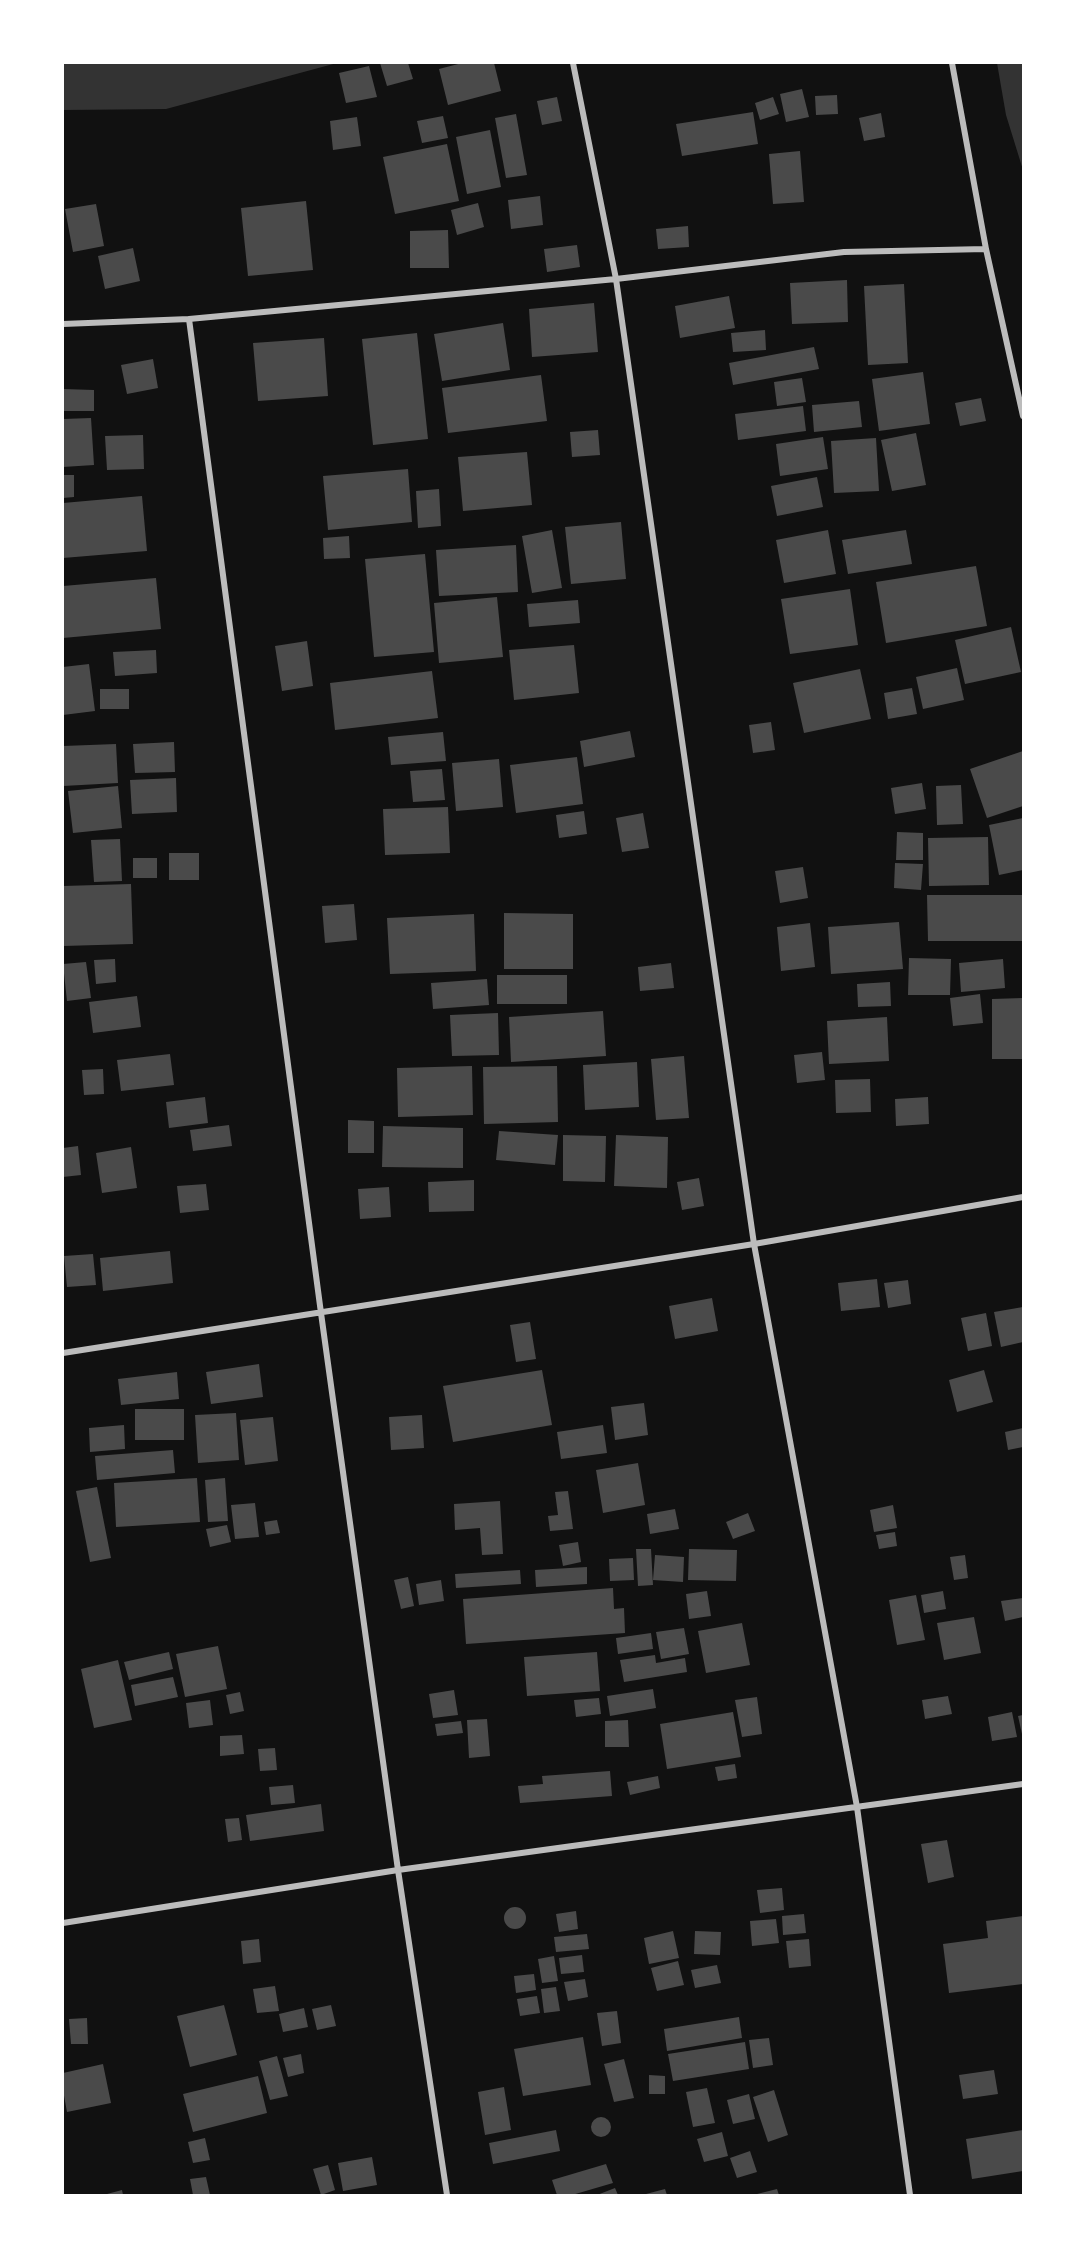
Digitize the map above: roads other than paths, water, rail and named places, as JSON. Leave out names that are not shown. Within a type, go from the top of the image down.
[{"type":"street","points":[[573,63],[616,279],[754,1244],[857,1807],[910,2195]]},
{"type":"street","points":[[952,63],[986,249],[1023,416]]},
{"type":"street","points":[[63,324],[189,319],[616,279],[844,252],[986,249]]},
{"type":"street","points":[[189,319],[321,1313],[398,1870],[447,2195]]},
{"type":"street","points":[[63,1353],[754,1244],[1023,1197]]},
{"type":"street","points":[[63,1923],[398,1870],[1023,1784]]}]
